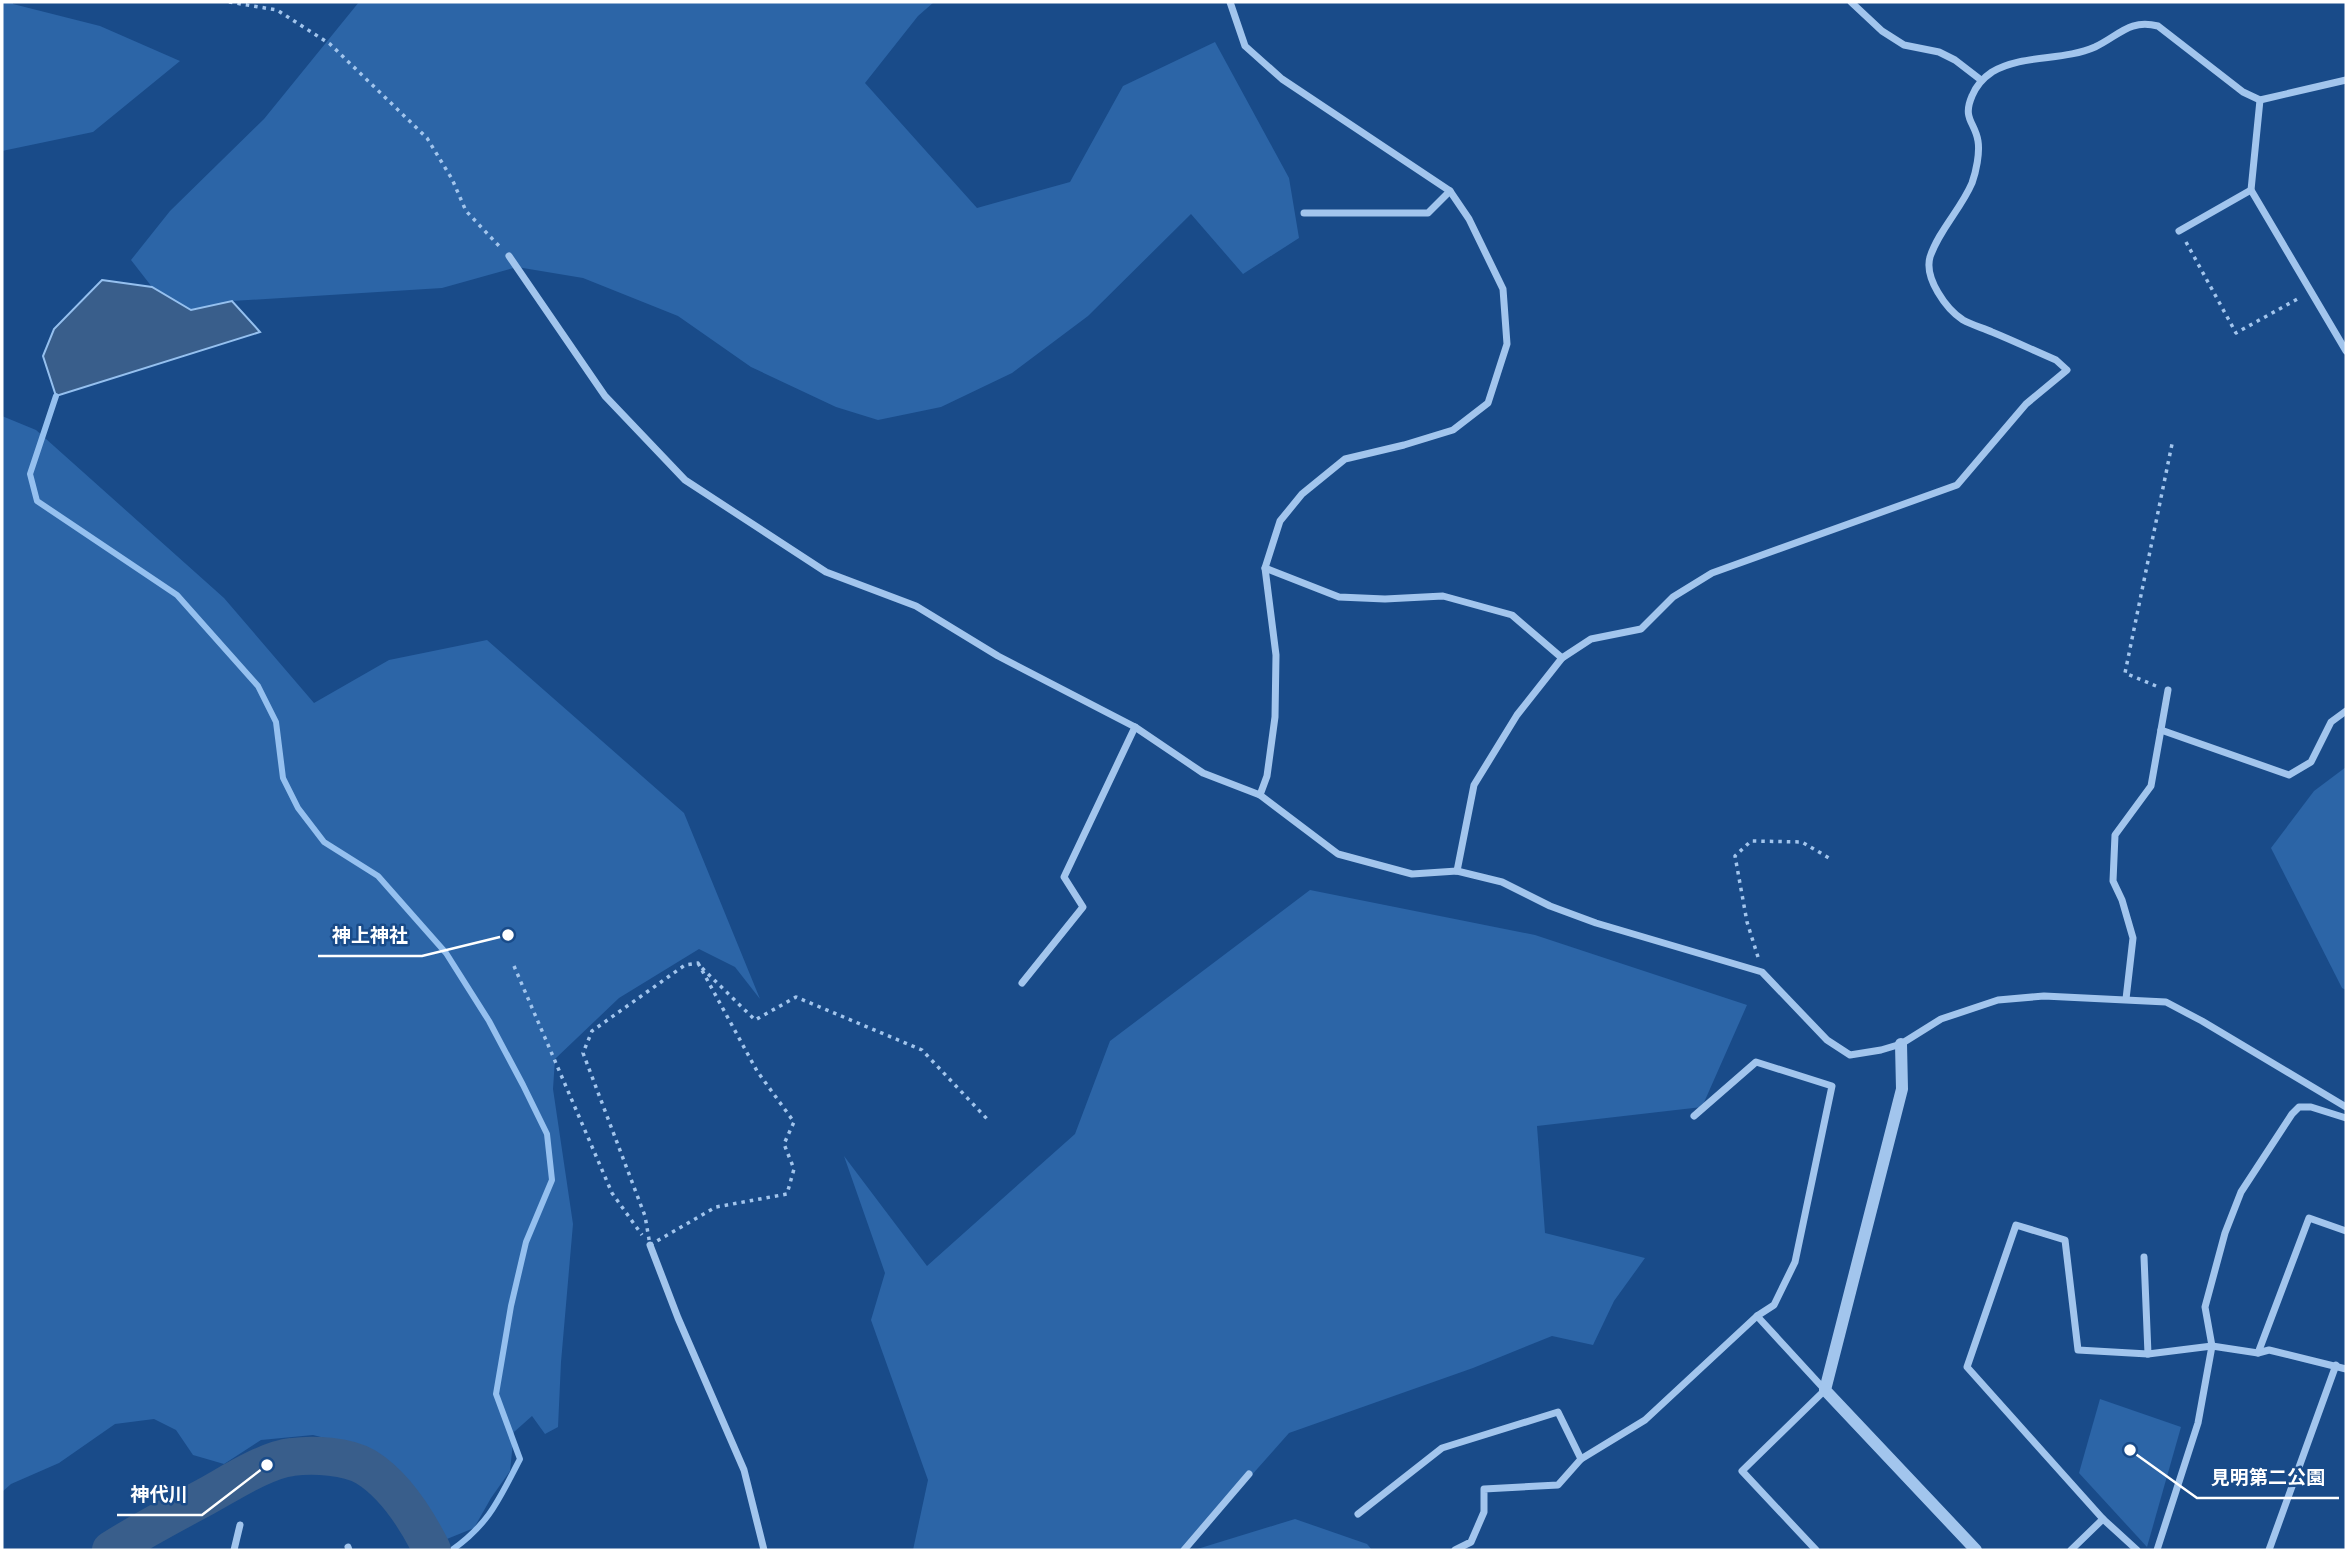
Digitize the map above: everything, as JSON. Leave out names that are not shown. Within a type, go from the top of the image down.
[{"type":"street","points":[[1230,2],[1245,46],[1282,79],[1450,191],[1469,219],[1503,289],[1507,344],[1488,402],[1452,430],[1345,459],[1302,495],[1280,521],[1265,568],[1276,655],[1275,717],[1268,776],[1260,795]]},
{"type":"street","points":[[1851,2],[1882,31],[1904,45],[1939,52],[1955,60],[1980,80]]},
{"type":"street","points":[[1457,871],[1474,785],[1517,715],[1562,658],[1591,639],[1641,629],[1673,597],[1712,573],[1957,485],[2026,404],[2067,370],[2056,360],[1962,320],[1946,304],[1929,272],[1929,260],[1936,243],[1972,183],[1978,141],[1968,116],[1971,97],[1980,80],[2010,65],[2077,53],[2096,46],[2130,26],[2144,23],[2158,26],[2243,92],[2260,100],[2346,81]]},
{"type":"street","points":[[2260,100],[2251,190],[2346,351]]},
{"type":"street","points":[[2179,231],[2251,190]]},
{"type":"street","points":[[1304,213],[1427,213],[1450,191]]},
{"type":"street","points":[[509,256],[605,396],[685,480],[826,572],[916,606],[998,656],[1135,727],[1203,773],[1260,795],[1338,854],[1412,874],[1457,871],[1502,882],[1550,906],[1596,923],[1762,972],[1827,1040],[1850,1055],[1901,1045],[1941,1020],[1998,1000],[2044,996],[2166,1002],[2346,1107]]},
{"type":"street","points":[[1265,568],[1339,597],[1385,599],[1443,596],[1512,615],[1562,658]]},
{"type":"street","points":[[2126,999],[2133,938],[2122,900],[2113,881],[2115,835],[2151,786],[2168,690]]},
{"type":"street","points":[[2161,730],[2289,775],[2311,762],[2331,722],[2346,711]]},
{"type":"street","points":[[1022,983],[1083,907],[1064,877],[1135,727]]},
{"type":"street","points":[[1815,1550],[1742,1471],[1825,1390],[1902,1089],[1901,1045]]},
{"type":"street","points":[[1455,1550],[1471,1542],[1484,1512],[1484,1489],[1558,1485],[1581,1459],[1645,1420],[1757,1316],[1773,1305],[1795,1262],[1832,1086],[1756,1062],[1695,1116]]},
{"type":"street","points":[[2157,1550],[2199,1423],[2212,1346],[2205,1307],[2225,1233],[2241,1192],[2299,1107],[2311,1107],[2346,1118]]},
{"type":"street","points":[[2258,1353],[2309,1217],[2346,1231]]},
{"type":"street","points":[[2137,1550],[2104,1519],[1967,1367],[2016,1225],[2065,1240],[2078,1350],[2148,1354],[2212,1346],[2258,1353],[2269,1350],[2346,1369]]},
{"type":"street","points":[[650,1245],[678,1318],[744,1470],[764,1550]]},
{"type":"street","points":[[2144,1257],[2148,1354]]},
{"type":"street","points":[[1757,1316],[1976,1550]]},
{"type":"street","points":[[2269,1550],[2336,1365]]},
{"type":"street","points":[[1358,1514],[1442,1448],[1558,1412],[1581,1459]]},
{"type":"street","points":[[1184,1550],[1249,1474]]},
{"type":"street","points":[[2071,1550],[2104,1519]]},
{"type":"street","points":[[233,1550],[240,1525]]},
{"type":"path","points":[[229,2],[277,10],[330,44],[427,138],[452,179],[466,211],[509,256]]},
{"type":"path","points":[[2179,231],[2236,333],[2312,291]]},
{"type":"path","points":[[2168,690],[2125,673],[2172,444]]},
{"type":"path","points":[[1762,972],[1747,922],[1735,856],[1751,841],[1802,842],[1829,859]]},
{"type":"path","points":[[698,963],[755,1020],[796,998],[922,1050],[989,1121]]},
{"type":"path","points":[[650,1245],[645,1216],[583,1053],[592,1031],[685,965],[698,963]]},
{"type":"path","points":[[650,1245],[716,1207],[786,1194],[794,1169],[785,1144],[794,1122],[757,1071],[698,963]]},
{"type":"path","points":[[514,966],[612,1193],[650,1245]]},
{"type":"shaded area","points":[[2,2],[13,2],[100,26],[180,61],[93,132],[2,151]]},
{"type":"shaded area","points":[[359,2],[934,2],[918,16],[865,83],[977,208],[1070,182],[1123,86],[1215,42],[1289,178],[1299,238],[1243,274],[1191,214],[1088,316],[1012,373],[941,407],[878,420],[836,407],[751,367],[678,316],[583,278],[517,267],[442,288],[232,301],[191,311],[152,287],[131,260],[170,211],[264,119]]},
{"type":"shaded area","points":[[102,280],[152,287],[191,310],[232,301],[260,332],[56,396],[43,356],[54,329]]},
{"type":"shaded area","points":[[2,416],[36,430],[224,598],[314,703],[389,660],[487,640],[684,813],[760,999],[735,967],[699,949],[619,998],[555,1059],[553,1089],[573,1224],[558,1427],[545,1434],[532,1416],[514,1432],[510,1471],[474,1528],[442,1541],[409,1489],[365,1448],[313,1435],[261,1440],[224,1464],[193,1455],[176,1430],[154,1419],[115,1424],[59,1463],[11,1484],[2,1492]]},
{"type":"shaded area","points":[[2346,767],[2346,990],[2342,988],[2271,848],[2314,791]]},
{"type":"shaded area","points":[[1310,890],[1535,935],[1747,1005],[1702,1107],[1537,1126],[1545,1233],[1645,1258],[1614,1301],[1593,1345],[1552,1336],[1473,1368],[1289,1433],[1185,1550],[913,1550],[928,1480],[871,1320],[885,1273],[844,1156],[927,1266],[1075,1134],[1110,1041]]},
{"type":"shaded area","points":[[2100,1399],[2181,1427],[2147,1547],[2079,1473]]},
{"type":"shaded area","points":[[1295,1519],[1367,1544],[1372,1550],[1194,1550]]},
{"type":"waterway","points":[[56,396],[30,474],[37,501],[177,595],[258,686],[276,722],[283,778],[298,808],[324,842],[378,876],[446,953],[489,1021],[547,1134],[552,1180],[526,1242],[511,1306],[496,1394],[520,1459],[485,1520],[452,1550]]},
{"type":"waterway","points":[[111,1550],[259,1468],[281,1459],[310,1456],[350,1460],[377,1475],[404,1504],[432,1550]]},
{"type":"place","name":"神上神社","points":[[508,935]]},
{"type":"place","name":"見明第二公園","points":[[2130,1450]]},
{"type":"place","name":"神代川","points":[[267,1465]]}]
